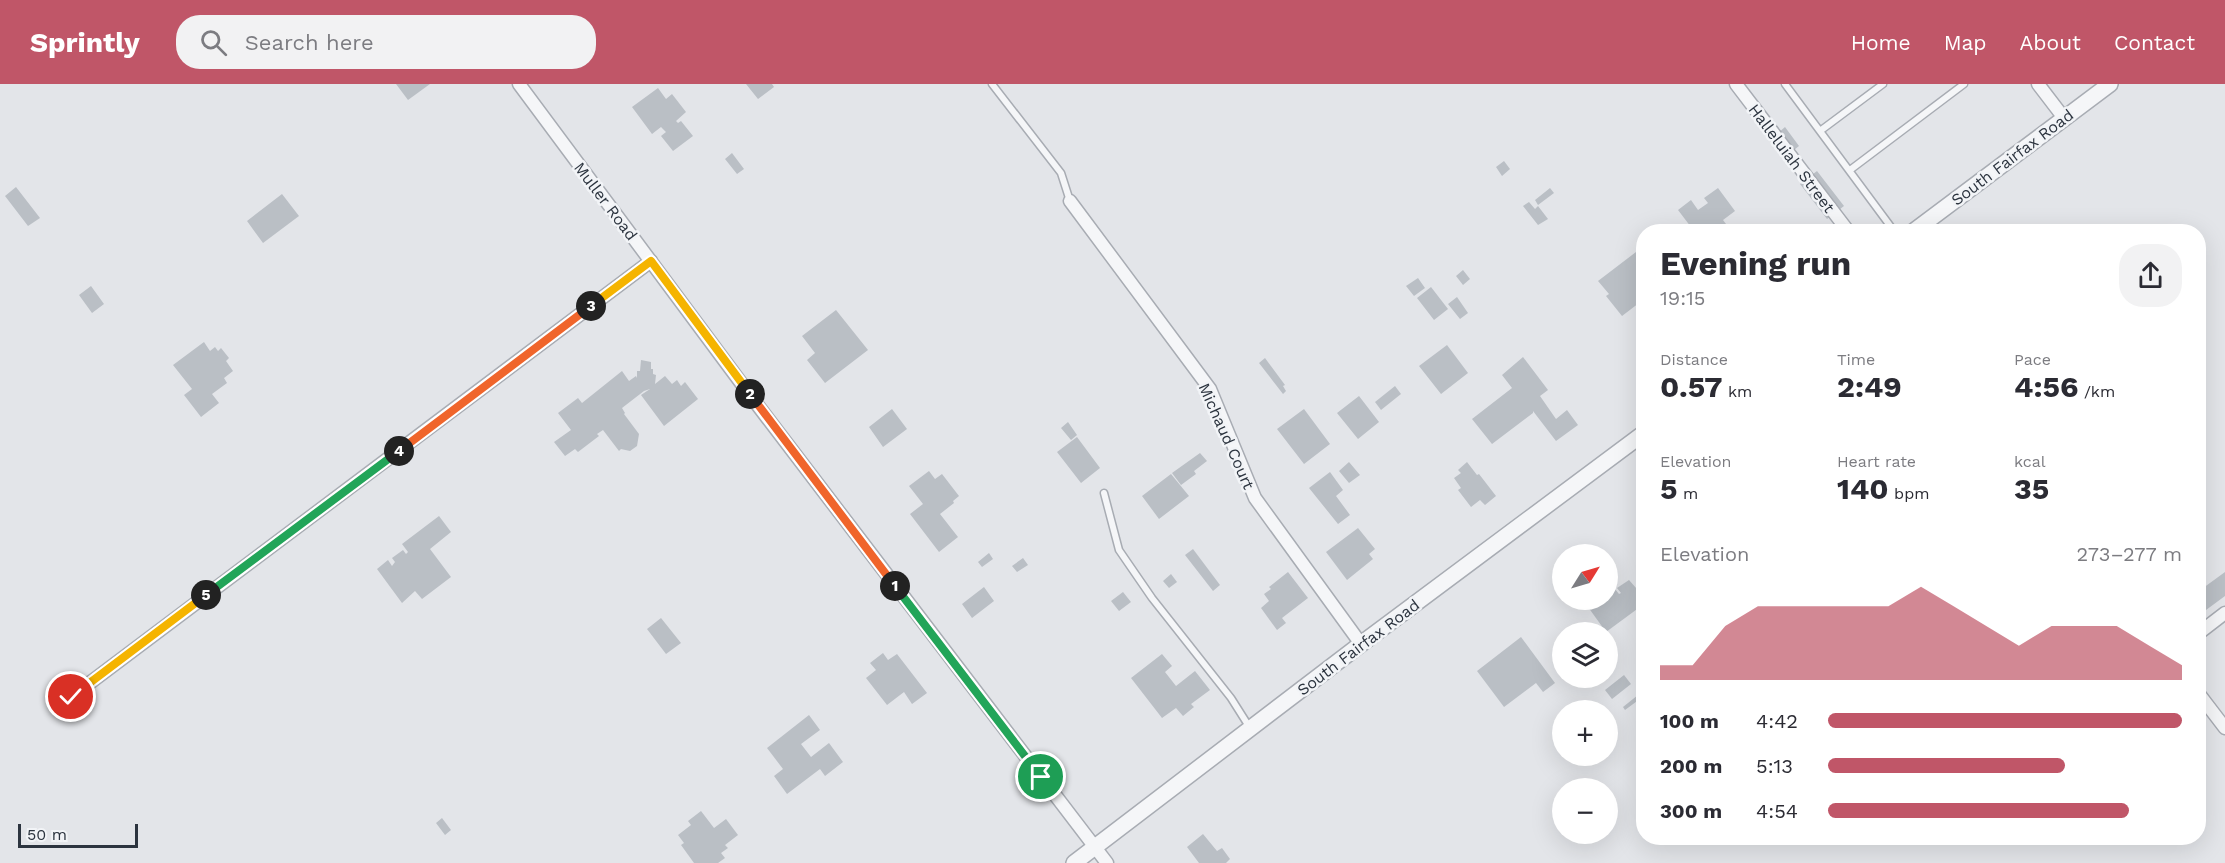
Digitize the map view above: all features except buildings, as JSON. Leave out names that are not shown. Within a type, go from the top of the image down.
[{"type":"street","name":"Muller Road","points":[[519,84],[1107,863]]},
{"type":"street","name":"Halleluiah Street","points":[[1736,84],[1843,224]]},
{"type":"street","points":[[2038,84],[2064,118]]},
{"type":"street","name":"South Fairfax Road","points":[[1923,224],[2110,84]]},
{"type":"street","name":"Michaud Court","points":[[1070,201],[1210,389],[1255,498],[1361,645]]},
{"type":"street","points":[[71,697],[651,261]]},
{"type":"street","name":"South Fairfax Road","points":[[1074,863],[1636,439]]},
{"type":"street","points":[[2206,628],[2225,613]]},
{"type":"street","points":[[2206,703],[2225,728]]},
{"type":"lane","points":[[992,84],[1061,173],[1070,201]]},
{"type":"lane","points":[[1785,84],[1889,224]]},
{"type":"lane","points":[[1820,131],[1883,84]]},
{"type":"lane","points":[[1850,170],[1964,84]]},
{"type":"lane","points":[[1104,493],[1119,550],[1152,598],[1231,698],[1250,729]]},
{"type":"route","points":[[71,697],[651,261],[759,407],[1041,777]]}]
